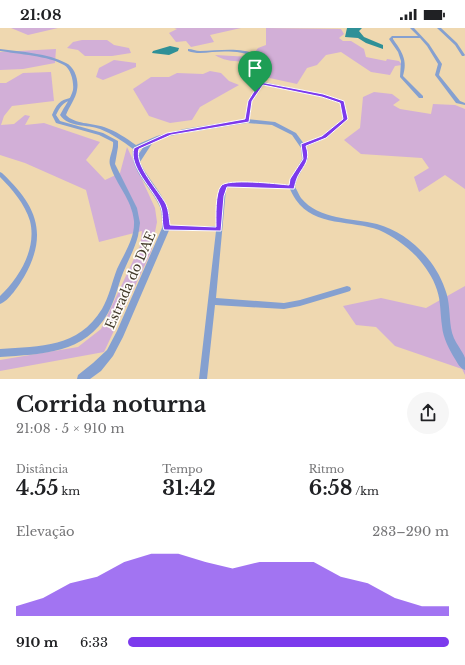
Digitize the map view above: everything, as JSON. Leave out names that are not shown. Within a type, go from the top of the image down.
[{"type":"street","points":[[412,28],[428,45],[440,64],[438,75],[458,102],[465,104]]},
{"type":"street","points":[[439,28],[456,44],[463,55]]},
{"type":"street","points":[[420,37],[392,37],[391,39],[400,53],[404,67],[401,76],[421,96]]},
{"type":"street","points":[[0,50],[49,58],[66,64],[70,68],[76,83],[75,90],[64,110],[63,115],[65,118],[74,122],[90,124],[110,131],[136,148],[152,140],[184,131],[247,121],[273,123],[294,134],[303,146],[306,154],[305,159],[294,179],[292,187],[300,203],[311,212],[327,217],[379,228],[409,245],[435,274],[440,284],[446,309],[445,321],[448,334],[457,354],[465,365]]},
{"type":"street","points":[[189,50],[197,52],[227,52],[258,56],[263,60],[265,67],[265,78],[250,101],[247,121]]},
{"type":"street","points":[[262,83],[323,96],[342,102],[345,119],[324,137],[303,146]]},
{"type":"street","points":[[0,353],[60,347],[74,342],[87,333],[105,311],[134,237],[137,223],[136,214],[112,164],[112,159],[116,149],[115,141],[101,134],[58,122],[54,115],[58,106],[62,101],[70,99]]},
{"type":"street","points":[[137,161],[152,140]]},
{"type":"street","name":"Estrada do DAE","points":[[82,379],[97,367],[110,353],[120,334],[166,228],[166,214],[163,205],[148,183],[137,161],[135,154],[136,148]]},
{"type":"street","points":[[0,174],[16,190],[23,201],[34,227],[33,246],[26,267],[18,281],[0,301]]},
{"type":"street","points":[[203,379],[223,188],[225,185],[237,184],[292,187]]},
{"type":"street","points":[[166,228],[219,229]]},
{"type":"street","points":[[212,301],[284,306],[300,303],[347,289]]},
{"type":"shaded area","points":[[11,28],[58,28],[28,35]]},
{"type":"shaded area","points":[[174,28],[241,28],[210,35],[214,42],[191,47],[186,41],[176,42],[169,33],[177,29]]},
{"type":"shaded area","points":[[266,28],[341,29],[344,34],[339,38],[343,41],[351,41],[364,49],[366,57],[386,61],[387,59],[399,61],[402,65],[395,66],[390,75],[371,72],[341,52],[326,55],[317,65],[307,68],[297,84],[265,77],[258,60],[230,61],[215,55],[251,57],[258,48],[266,45]]},
{"type":"shaded area","points":[[82,40],[107,40],[114,45],[129,48],[131,53],[112,56],[85,56],[78,50],[67,48],[73,42]]},
{"type":"shaded area","points":[[56,49],[55,63],[23,69],[0,70],[0,52]]},
{"type":"shaded area","points":[[114,60],[136,63],[136,67],[103,80],[96,77],[99,68]]},
{"type":"shaded area","points":[[210,71],[221,73],[229,81],[239,85],[200,107],[192,120],[170,123],[149,116],[133,89],[151,77],[169,77],[177,73],[203,74]]},
{"type":"shaded area","points":[[51,72],[54,101],[12,106],[4,116],[1,125],[14,124],[25,115],[30,116],[25,125],[44,123],[100,142],[86,160],[105,180],[120,173],[127,147],[155,208],[157,222],[151,252],[104,352],[0,371],[0,360],[78,347],[101,329],[140,246],[142,231],[99,242],[86,190],[25,163],[0,155],[0,83],[6,83],[23,73]]},
{"type":"shaded area","points":[[374,92],[392,94],[400,100],[393,105],[400,109],[431,114],[433,104],[455,105],[465,109],[465,189],[445,175],[419,192],[414,177],[429,168],[422,158],[361,154],[344,140],[360,128],[363,97]]},
{"type":"shaded area","points":[[465,286],[465,375],[462,369],[395,346],[376,327],[356,325],[343,306],[381,298],[426,308]]},
{"type":"water","points":[[347,28],[362,28],[359,31],[364,37],[383,45],[383,49],[366,43],[358,38],[345,37]]},
{"type":"water","points":[[170,46],[179,48],[178,51],[169,55],[152,53],[153,51]]},
{"type":"route","points":[[262,83],[323,96],[342,102],[345,119],[324,137],[303,146],[306,154],[305,159],[298,170],[292,187],[237,184],[225,185],[221,196],[219,229],[166,228],[166,214],[163,205],[148,183],[137,161],[135,154],[136,148],[158,137],[169,134],[247,121],[250,101],[255,92],[262,83]]}]
